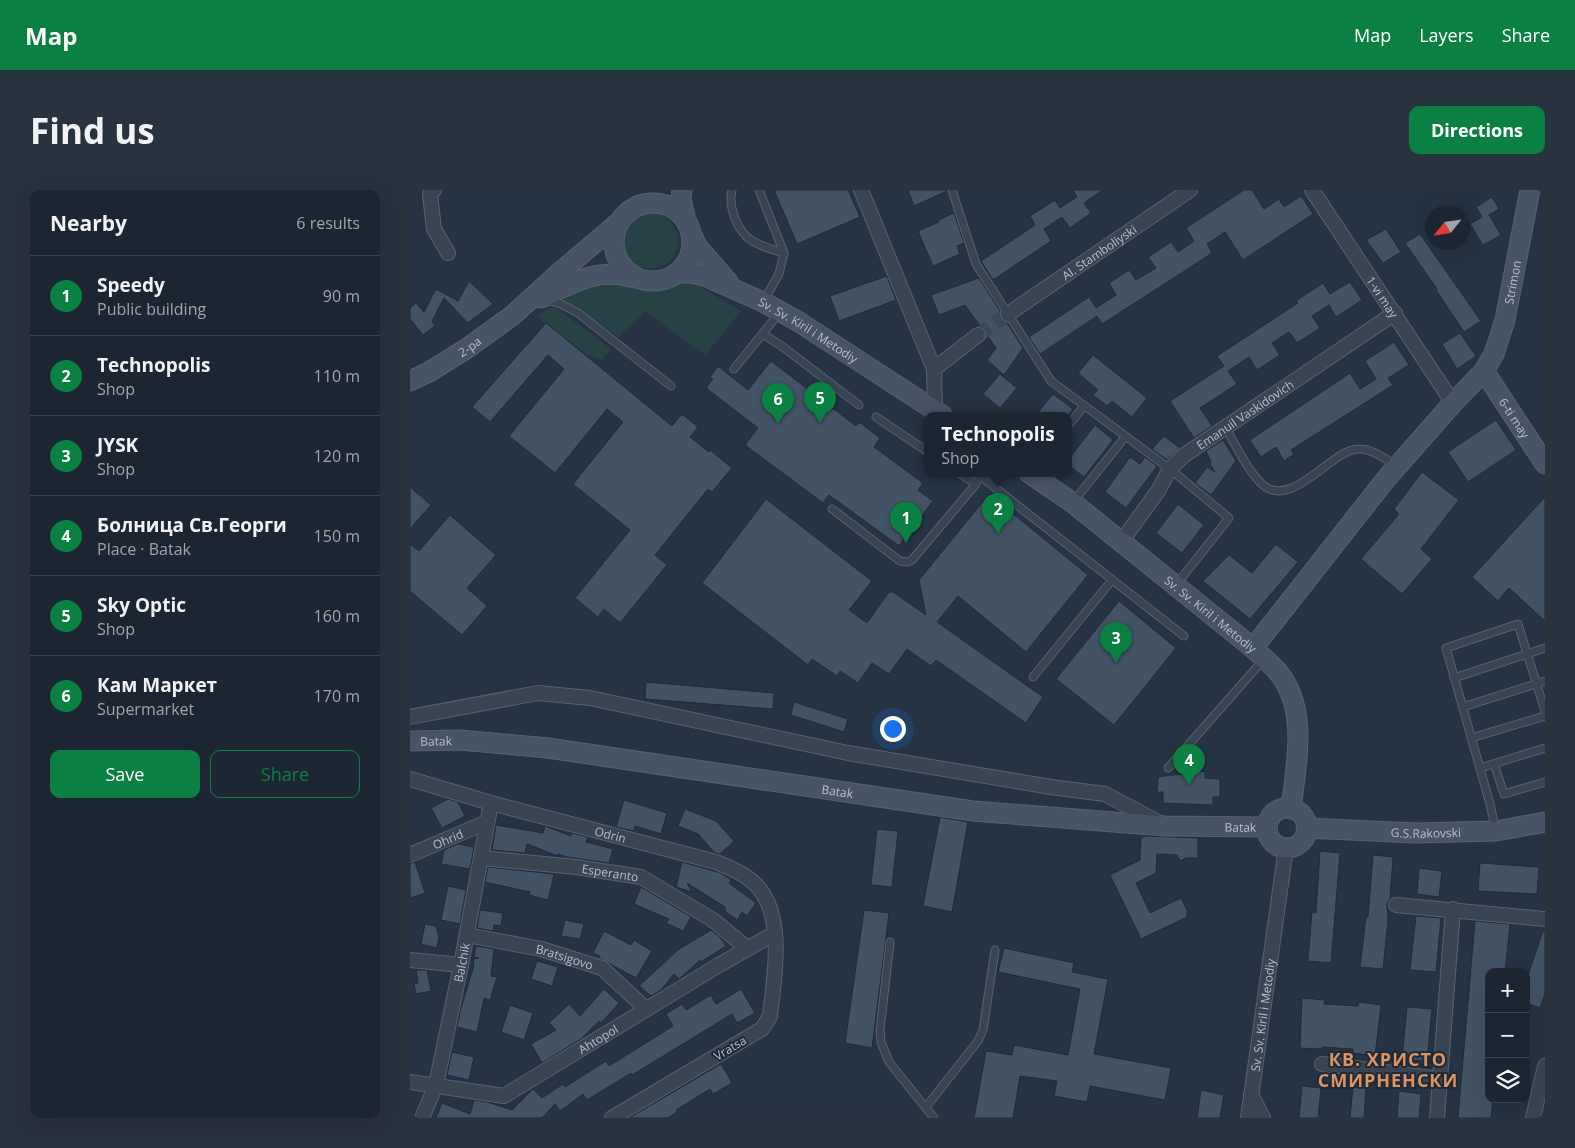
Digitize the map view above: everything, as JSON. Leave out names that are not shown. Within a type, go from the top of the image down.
[{"type":"main road","name":"Sv. Sv. Kiril i Metodiy","points":[[682,190],[680,199],[688,226],[697,246],[733,287],[799,322],[936,412]]},
{"type":"main road","name":"Strimon","points":[[1484,371],[1494,354],[1504,320],[1530,190]]},
{"type":"main road","points":[[646,197],[654,203],[666,205],[677,211],[688,226],[692,243],[690,254],[685,265],[667,279],[647,281],[637,278],[626,271],[618,260],[614,248],[614,235],[618,222],[646,197]]},
{"type":"main road","name":"2-ра","points":[[410,380],[429,372],[466,349],[524,306],[618,222]]},
{"type":"main road","points":[[676,273],[691,272],[733,287]]},
{"type":"main road","name":"2-ра","points":[[524,306],[587,277],[602,273],[637,278]]},
{"type":"main road","points":[[1258,654],[1397,466],[1484,371]]},
{"type":"main road","name":"6-ti may","points":[[1484,371],[1545,464]]},
{"type":"main road","name":"Sv. Sv. Kiril i Metodiy","points":[[1035,477],[1073,503],[1258,654],[1278,673],[1294,704],[1298,724],[1298,743],[1290,809]]},
{"type":"main road","name":"Batak","points":[[410,741],[460,740],[548,748],[973,811],[1165,826],[1267,827]]},
{"type":"main road","points":[[1280,809],[1290,809],[1299,812],[1303,817],[1306,828],[1302,841],[1286,848],[1278,846],[1273,842],[1267,827],[1274,813],[1280,809]]},
{"type":"main road","name":"G.S.Rakovski","points":[[1306,828],[1416,833],[1496,831],[1545,822]]},
{"type":"street","points":[[434,190],[430,194],[434,229],[448,254]]},
{"type":"street","points":[[861,190],[934,368],[938,412]]},
{"type":"street","name":"Al. Stamboliyski","points":[[1008,314],[1190,190]]},
{"type":"street","name":"1-vi may","points":[[1312,190],[1453,403]]},
{"type":"street","name":"Emanuil Vaskidovich","points":[[1121,542],[1158,491],[1170,470],[1183,456],[1394,313]]},
{"type":"street","points":[[934,368],[978,334]]},
{"type":"street","points":[[410,717],[538,693],[590,698],[848,753],[1051,787],[1105,794],[1165,826]]},
{"type":"street","name":"Odrin","points":[[410,779],[491,803],[716,862],[739,872],[759,888],[773,920],[775,933]]},
{"type":"street","name":"Balchik","points":[[422,1118],[436,1085],[467,935],[491,803]]},
{"type":"street","name":"Ohrid","points":[[410,855],[487,822]]},
{"type":"street","name":"Sv. Sv. Kiril i Metodiy","points":[[1249,1116],[1286,848]]},
{"type":"street","name":"Esperanto","points":[[481,858],[576,867],[641,877],[713,920],[748,949]]},
{"type":"street","points":[[1396,905],[1545,919]]},
{"type":"street","points":[[1437,1118],[1453,909]]},
{"type":"street","name":"Ahtopol","points":[[410,1082],[504,1096],[775,933]]},
{"type":"street","name":"Vratsa","points":[[612,1118],[762,1029],[770,1016],[776,957],[775,933]]},
{"type":"street","name":"Bratsigovo","points":[[467,935],[541,949],[602,968],[646,1009]]},
{"type":"street","points":[[410,960],[461,965]]},
{"type":"street","points":[[1322,1064],[1440,1080]]},
{"type":"street","points":[[1533,1118],[1545,1066]]},
{"type":"street","points":[[1251,1094],[1263,1118]]},
{"type":"lane","points":[[732,190],[730,197],[732,209],[747,237],[764,247],[784,254]]},
{"type":"lane","points":[[759,190],[784,254],[779,274],[763,302]]},
{"type":"lane","points":[[952,190],[976,264],[1051,382],[1170,470],[1229,518],[1174,586]]},
{"type":"lane","points":[[524,306],[552,301],[578,313],[671,386]]},
{"type":"lane","points":[[734,369],[780,311]]},
{"type":"lane","points":[[763,334],[859,405]]},
{"type":"lane","points":[[1072,421],[1084,406]]},
{"type":"lane","points":[[876,417],[924,449]]},
{"type":"lane","points":[[1225,427],[1255,477],[1265,487],[1278,491],[1308,480],[1343,454],[1357,449],[1370,451],[1397,466]]},
{"type":"lane","points":[[1073,503],[1125,437]]},
{"type":"lane","points":[[965,477],[976,484]]},
{"type":"lane","points":[[832,509],[900,561],[908,562],[937,532],[976,484],[979,477]]},
{"type":"lane","points":[[984,477],[1184,636]]},
{"type":"lane","points":[[1033,677],[1112,580]]},
{"type":"lane","points":[[1496,831],[1446,648],[1518,624],[1545,711]]},
{"type":"lane","points":[[1454,678],[1545,648]]},
{"type":"lane","points":[[1168,768],[1258,654]]},
{"type":"lane","points":[[1463,707],[1545,681]]},
{"type":"lane","points":[[1471,738],[1545,716]]},
{"type":"lane","points":[[1480,768],[1545,748]]},
{"type":"lane","points":[[1494,764],[1504,794],[1545,782]]},
{"type":"lane","points":[[890,942],[880,1030],[881,1042],[890,1062],[934,1118]]},
{"type":"lane","points":[[926,1107],[978,1041],[983,1030],[995,950]]},
{"type":"green space","points":[[650,213],[661,215],[670,221],[676,230],[678,241],[676,252],[670,261],[661,267],[650,269],[639,267],[630,261],[624,252],[622,241],[624,230],[630,221],[639,215]]},
{"type":"green space","points":[[620,279],[637,289],[658,290],[687,279],[741,311],[705,355],[645,311],[619,337],[561,299],[571,291]]},
{"type":"green space","points":[[554,306],[611,349],[602,360],[586,354],[536,316]]},
{"type":"building","points":[[774,190],[848,190],[860,217],[797,244]]},
{"type":"building","points":[[908,190],[947,190],[947,191],[914,206]]},
{"type":"building","points":[[1073,190],[1103,190],[1084,203],[1091,213],[1070,228],[1062,217],[1044,229],[1051,241],[993,280],[981,261],[1035,225],[1030,216],[1055,200],[1060,208],[1077,197]]},
{"type":"building","points":[[1244,190],[1252,190],[1264,209],[1279,199],[1284,207],[1301,196],[1313,214],[1243,260],[1225,232],[1207,244],[1212,253],[1102,324],[1097,316],[1040,354],[1029,337],[1089,297],[1096,308],[1116,295],[1109,283],[1129,270],[1136,280],[1156,268],[1148,257],[1171,242],[1178,252],[1194,241],[1186,228]]},
{"type":"building","points":[[1492,197],[1499,209],[1489,215],[1501,235],[1483,245],[1470,224],[1482,217],[1476,207]]},
{"type":"building","points":[[954,213],[964,243],[957,246],[960,254],[933,266],[918,231]]},
{"type":"building","points":[[1386,229],[1401,252],[1383,263],[1366,240]]},
{"type":"building","points":[[1420,234],[1425,241],[1425,250],[1431,250],[1481,321],[1464,332],[1405,243]]},
{"type":"building","points":[[887,276],[896,300],[839,321],[830,296]]},
{"type":"building","points":[[979,278],[1000,311],[1001,318],[1007,323],[1023,348],[1004,375],[987,360],[996,348],[985,330],[965,305],[939,315],[931,295]]},
{"type":"building","points":[[469,281],[493,304],[468,323],[444,298],[432,321],[435,326],[423,335],[410,319],[410,308],[416,303],[424,312],[436,289],[458,301]]},
{"type":"building","points":[[1350,282],[1362,300],[1336,317],[1329,305],[1312,316],[1320,328],[1297,343],[1289,332],[1272,343],[1280,355],[1257,370],[1249,357],[1228,371],[1237,384],[1200,408],[1212,426],[1194,438],[1170,401],[1224,366],[1217,356],[1298,303],[1296,301],[1323,283],[1330,294]]},
{"type":"building","points":[[546,323],[672,426],[682,414],[698,427],[690,437],[732,468],[712,492],[708,489],[655,555],[667,565],[620,623],[604,609],[598,617],[575,598],[630,530],[573,484],[623,422],[607,409],[555,473],[509,436],[564,369],[548,355],[490,422],[472,407]]},
{"type":"building","points":[[1460,333],[1476,356],[1457,369],[1442,344]]},
{"type":"building","points":[[1394,342],[1409,365],[1388,378],[1393,385],[1291,450],[1294,454],[1284,461],[1276,447],[1261,457],[1250,440],[1350,373],[1360,389],[1376,379],[1365,361]]},
{"type":"building","points":[[1093,355],[1147,398],[1132,417],[1112,401],[1107,406],[1093,395],[1098,390],[1078,373]]},
{"type":"building","points":[[771,361],[856,426],[859,422],[880,438],[874,447],[923,483],[918,490],[933,501],[899,546],[829,495],[823,503],[745,445],[758,428],[706,388],[713,379],[710,377],[718,366],[748,390]]},
{"type":"building","points":[[1000,374],[1017,388],[1000,408],[983,394]]},
{"type":"building","points":[[1053,394],[1073,409],[1070,412],[1038,412]]},
{"type":"building","points":[[1496,420],[1516,450],[1468,482],[1448,452]]},
{"type":"building","points":[[1095,425],[1113,440],[1084,477],[1072,468],[1072,455]]},
{"type":"building","points":[[1164,436],[1180,448],[1167,460],[1152,449]]},
{"type":"building","points":[[1223,440],[1236,461],[1211,495],[1195,483],[1207,467],[1215,472],[1206,451]]},
{"type":"building","points":[[1130,457],[1140,464],[1145,457],[1157,466],[1126,508],[1105,492]]},
{"type":"building","points":[[1422,472],[1459,500],[1421,549],[1432,559],[1402,594],[1361,559],[1399,514],[1394,509]]},
{"type":"building","points":[[410,487],[431,505],[410,529]]},
{"type":"building","points":[[989,494],[1088,575],[1026,652],[958,596],[937,622],[1043,697],[1026,723],[936,660],[931,666],[907,649],[889,674],[872,663],[858,683],[840,671],[837,676],[812,659],[808,665],[702,583],[766,499],[872,581],[849,610],[867,623],[889,592],[893,592],[926,615],[919,580]]},
{"type":"building","points":[[1545,497],[1545,621],[1509,588],[1498,601],[1472,577]]},
{"type":"building","points":[[1178,504],[1204,525],[1182,553],[1156,533]]},
{"type":"building","points":[[450,515],[496,555],[467,588],[487,606],[462,635],[410,591],[410,544],[419,551]]},
{"type":"building","points":[[1276,544],[1298,562],[1250,619],[1203,581],[1229,555],[1252,573]]},
{"type":"building","points":[[1119,601],[1176,648],[1114,725],[1056,679]]},
{"type":"building","points":[[646,682],[774,693],[773,709],[645,699]]},
{"type":"building","points":[[794,702],[848,719],[844,732],[791,715]]},
{"type":"building","points":[[1205,771],[1205,778],[1220,779],[1220,797],[1213,797],[1213,805],[1163,803],[1163,792],[1157,792],[1158,777]]},
{"type":"building","points":[[448,799],[458,802],[465,816],[442,828],[431,808]]},
{"type":"building","points":[[624,800],[667,813],[661,834],[635,826],[634,831],[616,827]]},
{"type":"building","points":[[685,809],[716,821],[734,841],[720,854],[715,853],[698,834],[678,826]]},
{"type":"building","points":[[940,817],[968,822],[952,912],[923,906]]},
{"type":"building","points":[[496,825],[543,833],[545,826],[571,836],[571,833],[588,837],[586,842],[613,849],[609,863],[558,854],[558,856],[527,844],[525,853],[492,850]]},
{"type":"building","points":[[877,829],[898,831],[892,887],[871,885]]},
{"type":"building","points":[[1145,836],[1198,838],[1198,858],[1186,858],[1180,861],[1177,855],[1157,854],[1156,873],[1136,883],[1150,913],[1181,898],[1187,910],[1187,917],[1141,939],[1110,875],[1140,860],[1141,838]]},
{"type":"building","points":[[458,844],[474,847],[470,869],[441,864],[444,850]]},
{"type":"building","points":[[1320,851],[1340,853],[1331,963],[1308,961],[1312,912],[1316,913]]},
{"type":"building","points":[[1373,855],[1393,857],[1390,899],[1387,904],[1388,920],[1383,969],[1360,967],[1366,917],[1368,917]]},
{"type":"building","points":[[415,862],[425,893],[410,898],[410,864]]},
{"type":"building","points":[[682,862],[721,873],[731,880],[729,883],[756,903],[747,916],[742,912],[737,920],[725,911],[725,907],[687,883],[692,892],[676,887]]},
{"type":"building","points":[[1480,863],[1539,867],[1537,894],[1478,891]]},
{"type":"building","points":[[488,867],[554,874],[548,900],[529,895],[530,892],[485,882]]},
{"type":"building","points":[[1419,868],[1442,871],[1439,897],[1417,894]]},
{"type":"building","points":[[448,886],[466,890],[460,924],[441,920]]},
{"type":"building","points":[[641,887],[691,917],[683,931],[666,923],[669,919],[634,904]]},
{"type":"building","points":[[480,910],[503,913],[501,926],[494,925],[493,931],[477,928]]},
{"type":"building","points":[[864,910],[889,913],[872,1048],[845,1043]]},
{"type":"building","points":[[1416,916],[1441,918],[1436,972],[1410,970]]},
{"type":"building","points":[[565,920],[584,924],[580,939],[561,936]]},
{"type":"building","points":[[1475,921],[1510,924],[1505,968],[1485,968],[1485,1103],[1493,1103],[1491,1118],[1458,1118]]},
{"type":"building","points":[[425,924],[436,926],[439,937],[437,948],[421,944]]},
{"type":"building","points":[[711,930],[720,937],[726,946],[701,962],[700,960],[679,979],[674,974],[661,990],[651,996],[639,986],[679,949]]},
{"type":"building","points":[[604,931],[631,945],[634,940],[652,951],[636,978],[593,953]]},
{"type":"building","points":[[1543,931],[1545,931],[1545,994],[1540,1008],[1530,1004],[1530,969]]},
{"type":"building","points":[[476,946],[494,949],[491,976],[497,977],[490,1000],[484,998],[477,1032],[457,1027],[474,959],[479,958],[474,957]]},
{"type":"building","points":[[1004,948],[1074,963],[1072,972],[1108,979],[1094,1054],[1171,1068],[1165,1100],[1090,1086],[1087,1102],[1054,1096],[1057,1081],[1020,1076],[1013,1118],[974,1118],[986,1051],[1012,1055],[1014,1045],[1068,1055],[1080,989],[998,972]]},
{"type":"building","points":[[537,961],[558,967],[552,986],[531,979]]},
{"type":"building","points":[[416,970],[427,970],[431,991],[416,994],[414,984],[418,983]]},
{"type":"building","points":[[604,989],[619,1003],[601,1023],[599,1021],[581,1039],[542,1063],[531,1044],[556,1030],[549,1023],[569,1004],[580,1016]]},
{"type":"building","points":[[741,989],[755,1013],[737,1023],[732,1014],[587,1100],[583,1094],[560,1111],[555,1104],[542,1118],[436,1118],[442,1103],[470,1114],[474,1100],[512,1110],[533,1089],[542,1098],[563,1084],[565,1087],[606,1061],[609,1066],[673,1026],[666,1014],[682,1004],[686,1010],[711,995],[716,1004]]},
{"type":"building","points":[[1302,998],[1325,1000],[1324,1004],[1358,1006],[1359,1002],[1381,1005],[1375,1056],[1353,1053],[1353,1049],[1300,1048]]},
{"type":"building","points":[[510,1005],[533,1013],[524,1040],[501,1032]]},
{"type":"building","points":[[1407,1007],[1432,1009],[1427,1061],[1402,1059]]},
{"type":"building","points":[[452,1052],[474,1057],[469,1080],[447,1075]]},
{"type":"building","points":[[721,1064],[732,1083],[713,1094],[710,1089],[676,1110],[677,1112],[668,1118],[629,1118]]},
{"type":"building","points":[[1302,1086],[1321,1088],[1318,1118],[1299,1118]]},
{"type":"building","points":[[1353,1087],[1366,1088],[1364,1118],[1350,1118]]},
{"type":"building","points":[[1201,1090],[1224,1095],[1220,1118],[1197,1118]]},
{"type":"building","points":[[1399,1091],[1421,1094],[1419,1118],[1397,1118]]},
{"type":"tunnel","points":[[978,335],[1008,314]]},
{"type":"place","name":"Sky Optic","points":[[820,423]]},
{"type":"place","name":"Кам Маркет","points":[[778,424]]},
{"type":"place","name":"Technopolis","points":[[998,534]]},
{"type":"place","name":"Speedy","points":[[906,543]]},
{"type":"place","name":"JYSK","points":[[1116,663]]},
{"type":"place","name":"Болница Св.Георги","points":[[1189,785]]},
{"type":"district","name":"КВ. ХРИСТО СМИРНЕНСКИ","points":[[1388,1070]]}]
